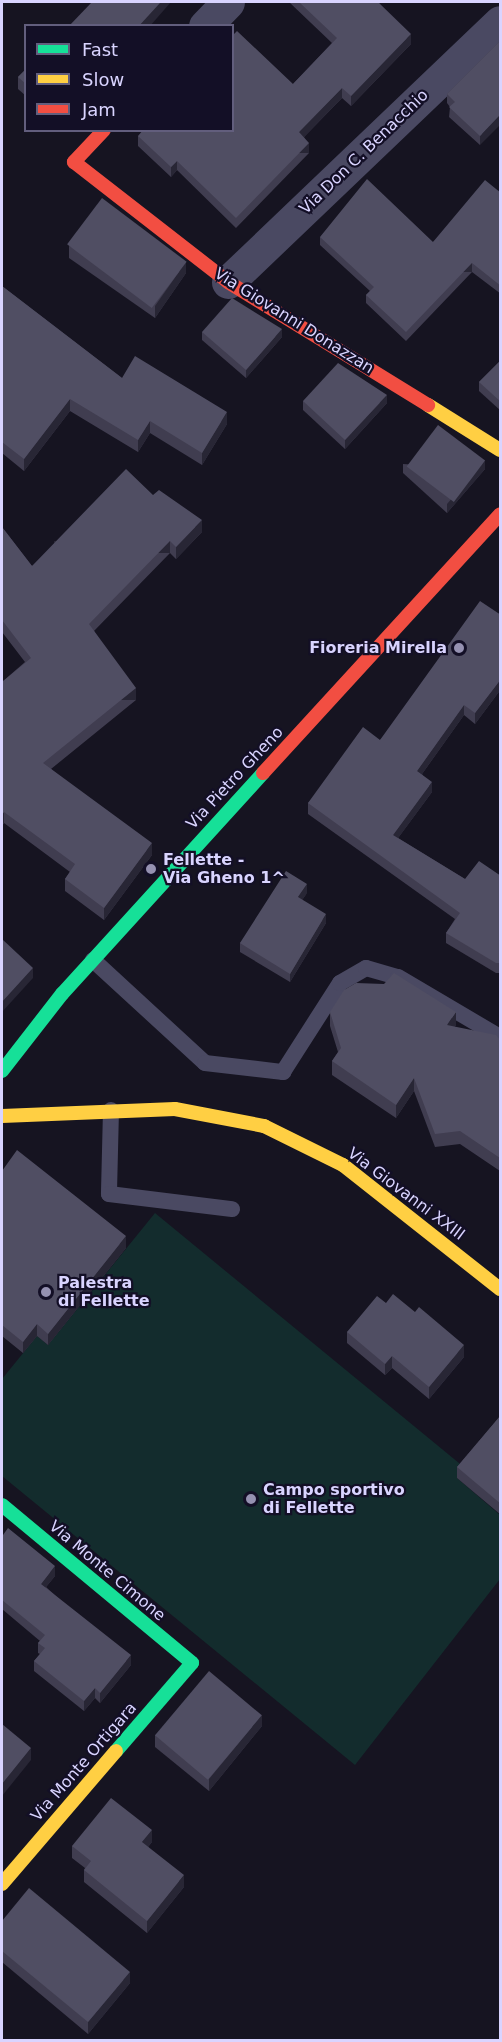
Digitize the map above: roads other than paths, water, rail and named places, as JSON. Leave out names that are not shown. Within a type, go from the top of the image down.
[{"type":"street","points":[[207,24],[228,2]]},
{"type":"street","name":"Via Don C. Benacchio","points":[[228,282],[501,22]]},
{"type":"street","name":"Via Giovanni Donazzan","points":[[102,132],[74,162],[228,282],[501,450]]},
{"type":"street","name":"Via Pietro Gheno","points":[[2,1071],[20,1041],[501,514]]},
{"type":"street","name":"Via Giovanni XXIII","points":[[2,1116],[111,1110],[200,1111],[294,1138],[366,1182],[501,1289]]},
{"type":"street","name":"Via Monte Cimone","points":[[2,1505],[192,1663]]},
{"type":"street","name":"Via Monte Ortigara","points":[[2,1884],[192,1663]]},
{"type":"lane","points":[[93,960],[205,1064],[283,1072],[340,983],[366,968],[398,977],[501,1037]]},
{"type":"lane","points":[[111,1110],[109,1194],[232,1209]]},
{"type":"place","name":"Fioreria Mirella","points":[[459,648]]},
{"type":"place","name":"Fellette - Via Gheno 1^","points":[[151,869]]},
{"type":"place","name":"Palestra di Fellette","points":[[46,1292]]},
{"type":"place","name":"Campo sportivo di Fellette","points":[[251,1499]]}]
